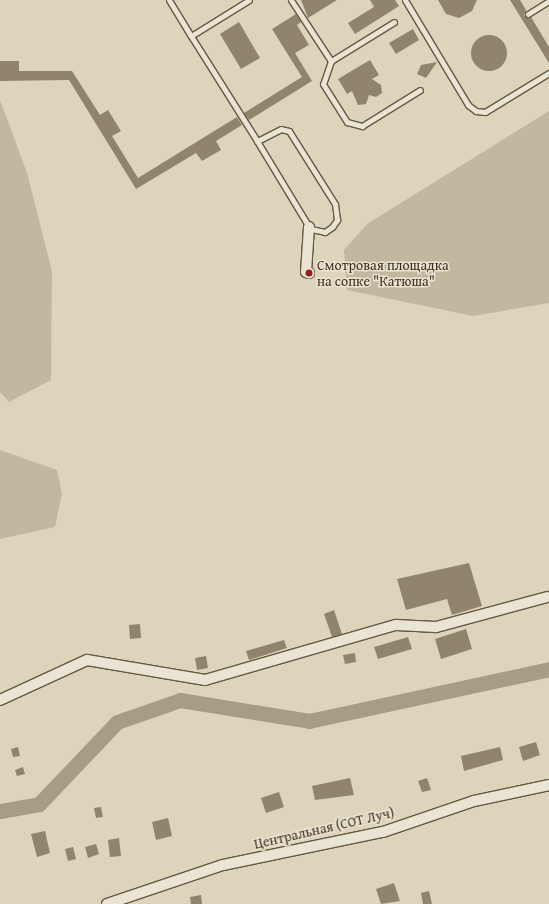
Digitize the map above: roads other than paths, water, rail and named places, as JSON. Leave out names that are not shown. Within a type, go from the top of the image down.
[{"type":"street","points":[[309,273],[306,272],[310,227]]},
{"type":"street","points":[[0,700],[87,660],[205,680],[396,625],[436,627],[547,597]]},
{"type":"street","name":"Центральная (СОТ Луч)","points":[[107,904],[223,865],[383,832],[474,801],[549,785]]},
{"type":"lane","points":[[169,0],[256,141],[310,227],[317,233],[332,227],[337,220],[335,204],[289,131],[281,129],[256,141]]},
{"type":"lane","points":[[291,0],[331,61]]},
{"type":"lane","points":[[404,0],[468,105],[476,111],[485,112],[549,73]]},
{"type":"lane","points":[[191,36],[247,1]]},
{"type":"lane","points":[[528,14],[549,1]]},
{"type":"lane","points":[[394,22],[331,61],[322,84],[347,122],[354,126],[362,126],[420,90]]},
{"type":"waterway","points":[[0,811],[39,804],[117,722],[180,700],[309,721],[549,669]]},
{"type":"place","name":"Смотровая площадка на сопке \"Катюша\"","points":[[309,273]]}]
